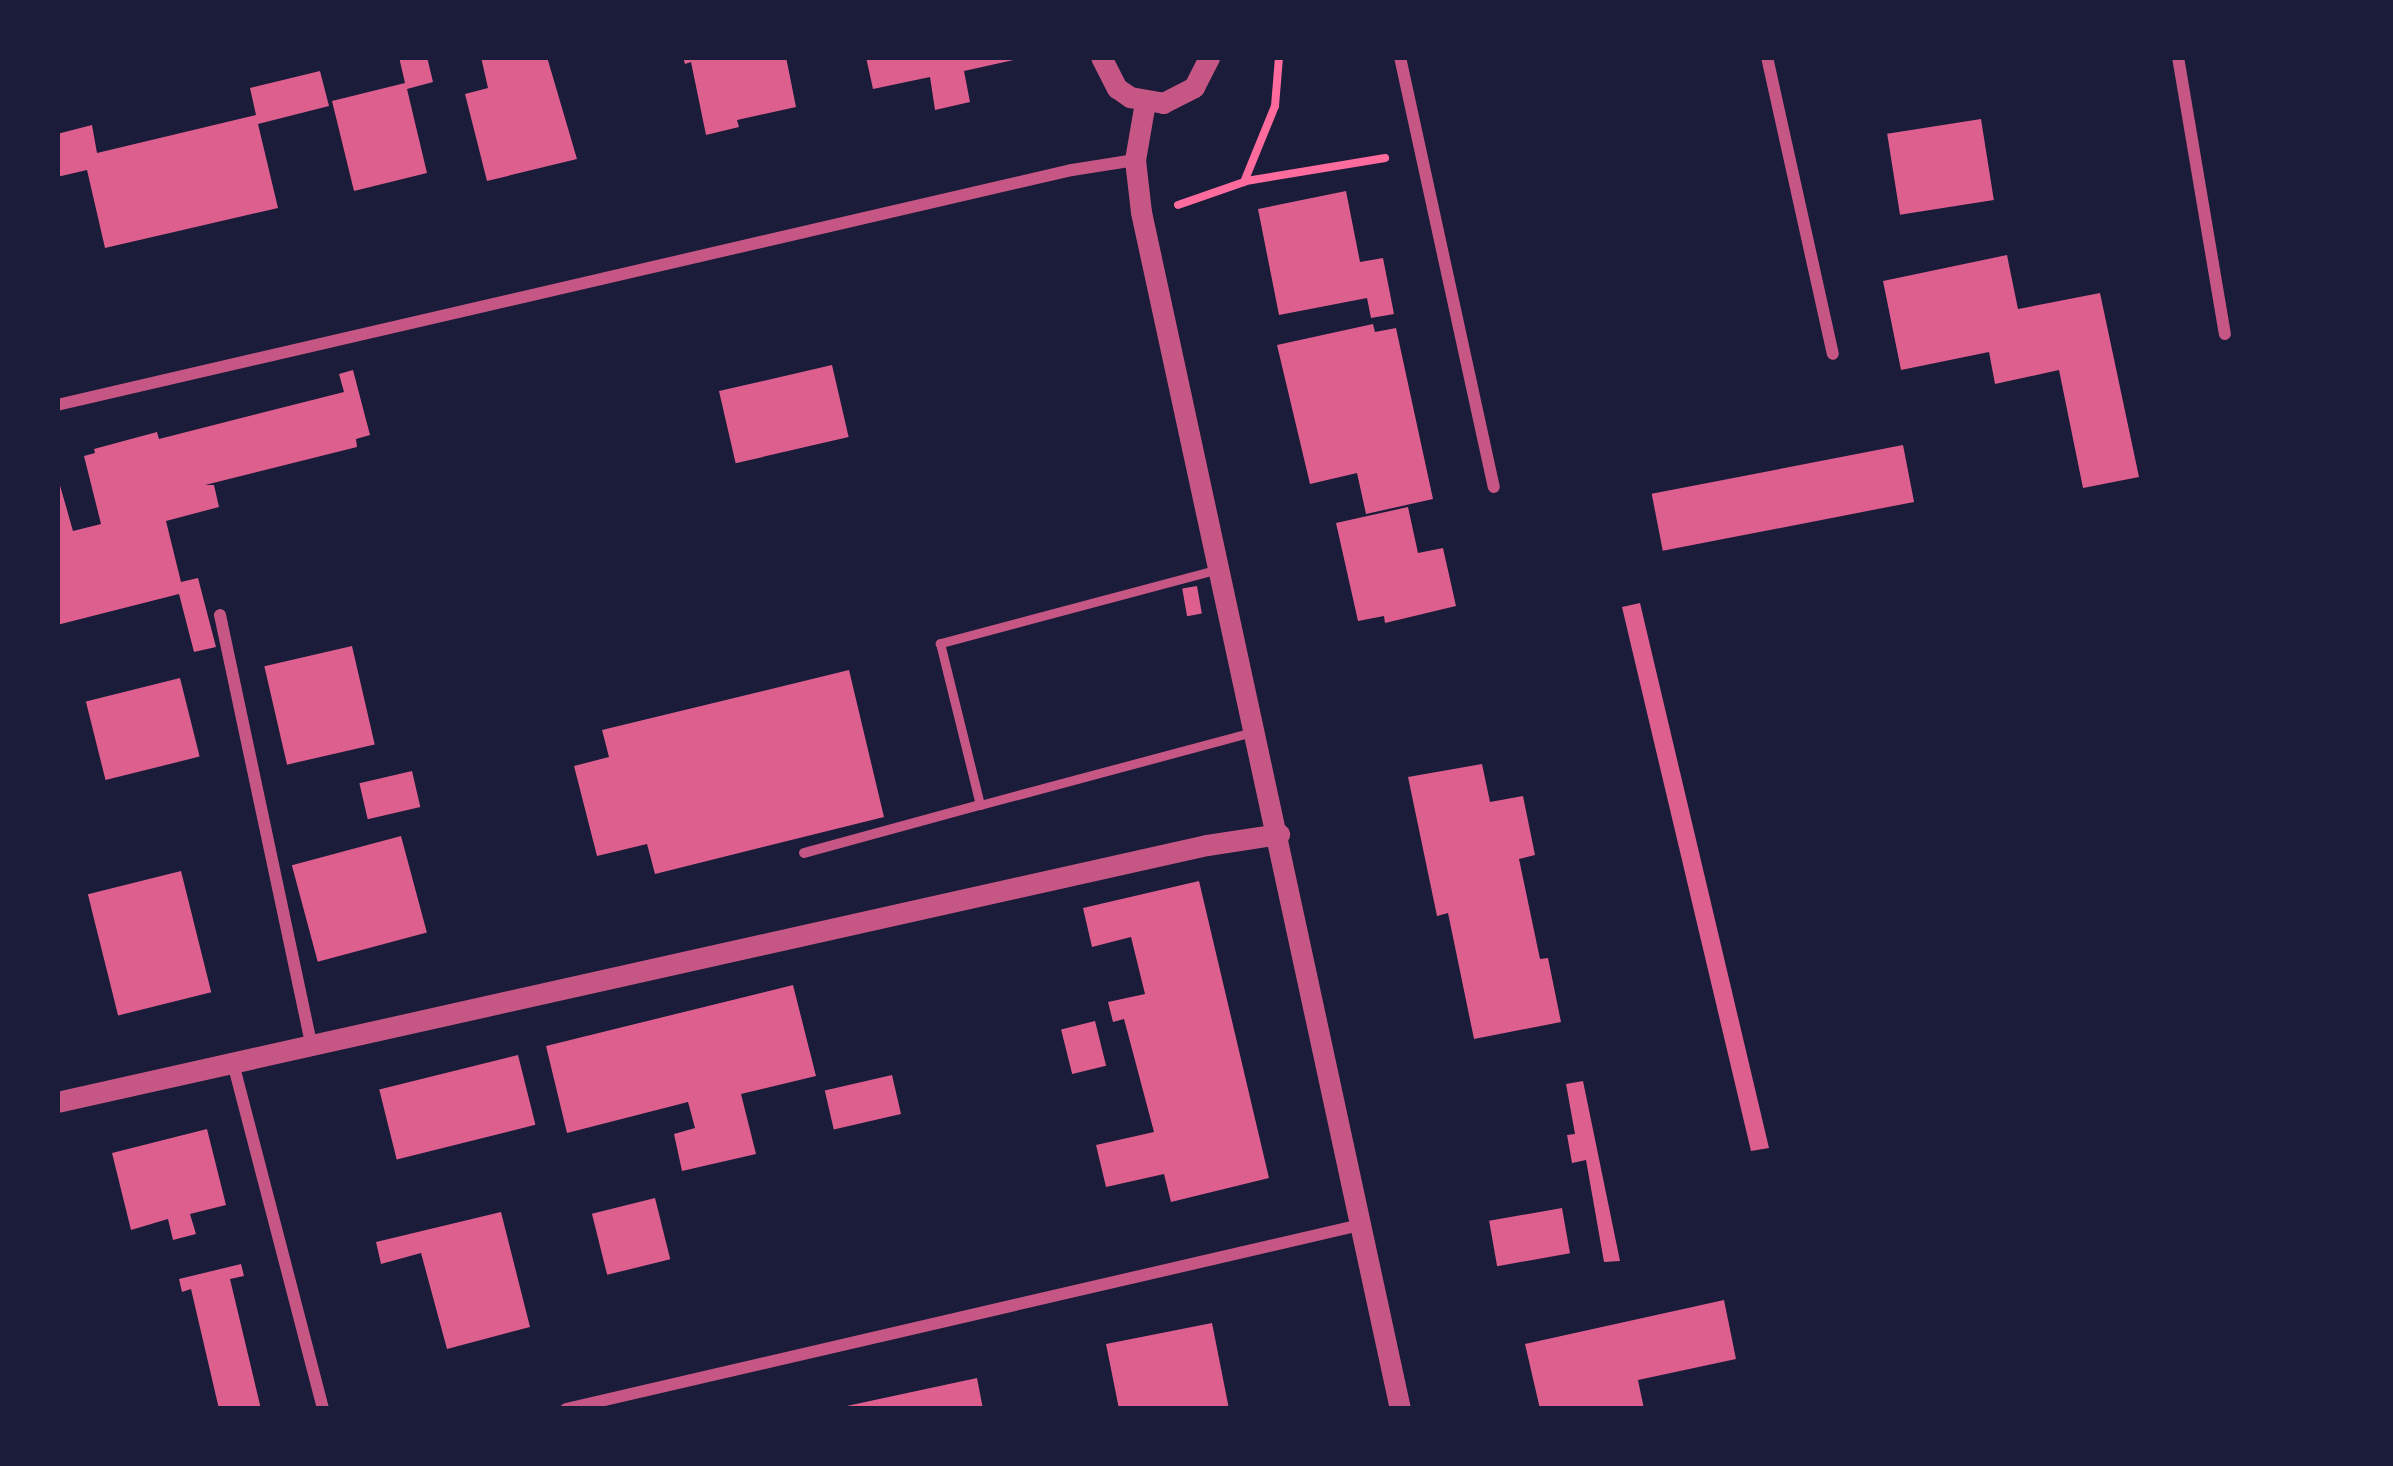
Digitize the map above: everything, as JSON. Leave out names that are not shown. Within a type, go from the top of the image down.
[{"type":"street","points":[[1101,57],[1117,88],[1145,102],[1180,98],[1204,73],[1209,57]]},
{"type":"street","points":[[1400,57],[1494,487]]},
{"type":"street","points":[[1767,57],[1833,354]]},
{"type":"street","points":[[2178,57],[2225,334]]},
{"type":"street","points":[[1145,102],[1135,160],[1141,212],[1400,1409]]},
{"type":"street","points":[[57,405],[1026,180],[1135,160]]},
{"type":"street","points":[[220,615],[310,1043]]},
{"type":"street","points":[[804,853],[980,805]]},
{"type":"street","points":[[57,1102],[1279,834]]},
{"type":"street","points":[[232,1063],[323,1409]]},
{"type":"street","points":[[566,1409],[1360,1225]]},
{"type":"lane","points":[[1215,570],[940,643],[980,805],[1256,731]]},
{"type":"path","points":[[1244,182],[1275,106],[1279,57]]},
{"type":"path","points":[[1141,212],[1199,201],[1244,182],[1420,152]]},
{"type":"building","points":[[399,57],[427,57],[433,82],[407,89],[427,173],[354,191],[332,101],[405,83]]},
{"type":"building","points":[[481,57],[547,57],[577,159],[487,181],[465,94],[488,88]]},
{"type":"building","points":[[683,57],[786,57],[796,107],[737,120],[739,127],[706,135],[691,62],[685,64]]},
{"type":"building","points":[[866,57],[1018,59],[964,71],[970,102],[935,110],[930,77],[873,89]]},
{"type":"building","points":[[320,71],[329,106],[258,124],[278,208],[105,248],[87,170],[57,177],[57,134],[92,125],[97,153],[256,115],[250,88]]},
{"type":"building","points":[[1981,119],[1994,200],[1900,215],[1887,134]]},
{"type":"building","points":[[1346,191],[1360,262],[1383,258],[1394,314],[1371,318],[1367,298],[1279,315],[1258,209]]},
{"type":"building","points":[[2007,255],[2018,309],[2100,293],[2139,477],[2083,488],[2059,370],[1995,384],[1989,352],[1901,370],[1883,281]]},
{"type":"building","points":[[1373,324],[1375,332],[1396,328],[1433,499],[1366,514],[1357,473],[1310,484],[1277,345]]},
{"type":"building","points":[[832,365],[849,437],[736,463],[719,391]]},
{"type":"building","points":[[353,370],[370,435],[356,439],[357,447],[205,485],[214,485],[219,507],[166,521],[181,582],[198,578],[216,647],[194,652],[179,594],[57,625],[57,475],[73,531],[101,524],[84,456],[95,453],[94,449],[157,432],[159,439],[344,392],[339,374]]},
{"type":"building","points":[[1903,445],[1914,502],[1663,551],[1652,494]]},
{"type":"building","points":[[1408,507],[1418,553],[1443,548],[1456,606],[1385,623],[1384,616],[1358,621],[1336,523]]},
{"type":"building","points":[[1197,586],[1202,614],[1187,616],[1182,589]]},
{"type":"building","points":[[1640,603],[1769,1148],[1751,1151],[1630,641],[1622,607]]},
{"type":"building","points":[[352,646],[375,744],[287,765],[264,666]]},
{"type":"building","points":[[849,670],[884,817],[655,874],[647,844],[597,856],[574,766],[609,757],[602,730]]},
{"type":"building","points":[[180,678],[200,757],[105,780],[86,701]]},
{"type":"building","points":[[1482,764],[1490,802],[1523,796],[1535,855],[1519,859],[1540,959],[1548,958],[1561,1022],[1474,1039],[1448,913],[1437,916],[1408,777]]},
{"type":"building","points":[[412,771],[420,807],[368,819],[359,783]]},
{"type":"building","points":[[401,836],[427,933],[318,962],[292,865]]},
{"type":"building","points":[[181,871],[211,992],[118,1016],[88,894]]},
{"type":"building","points":[[1199,881],[1269,1178],[1171,1202],[1164,1174],[1106,1187],[1096,1145],[1154,1132],[1124,1019],[1113,1022],[1108,1002],[1145,994],[1131,937],[1092,947],[1083,908]]},
{"type":"building","points":[[793,985],[816,1076],[741,1094],[756,1154],[682,1171],[674,1134],[695,1128],[688,1102],[567,1133],[546,1046]]},
{"type":"building","points":[[1095,1021],[1106,1066],[1072,1074],[1061,1029]]},
{"type":"building","points":[[518,1055],[535,1125],[397,1159],[379,1090]]},
{"type":"building","points":[[892,1075],[901,1114],[834,1129],[825,1091]]},
{"type":"building","points":[[1583,1081],[1620,1261],[1604,1262],[1586,1160],[1572,1163],[1567,1135],[1575,1134],[1566,1084]]},
{"type":"building","points":[[207,1129],[226,1205],[190,1214],[196,1234],[173,1240],[168,1219],[131,1230],[112,1153]]},
{"type":"building","points":[[655,1198],[670,1259],[607,1275],[592,1214]]},
{"type":"building","points":[[1562,1208],[1570,1253],[1497,1266],[1489,1221]]},
{"type":"building","points":[[501,1212],[530,1327],[447,1349],[421,1253],[381,1264],[376,1242]]},
{"type":"building","points":[[241,1264],[244,1276],[230,1279],[261,1409],[219,1409],[191,1289],[182,1292],[179,1279]]},
{"type":"building","points":[[1724,1300],[1736,1359],[1638,1380],[1644,1409],[1540,1409],[1525,1344]]},
{"type":"building","points":[[1212,1323],[1229,1409],[1119,1409],[1106,1344]]},
{"type":"building","points":[[977,1378],[983,1409],[842,1409],[842,1407]]}]
